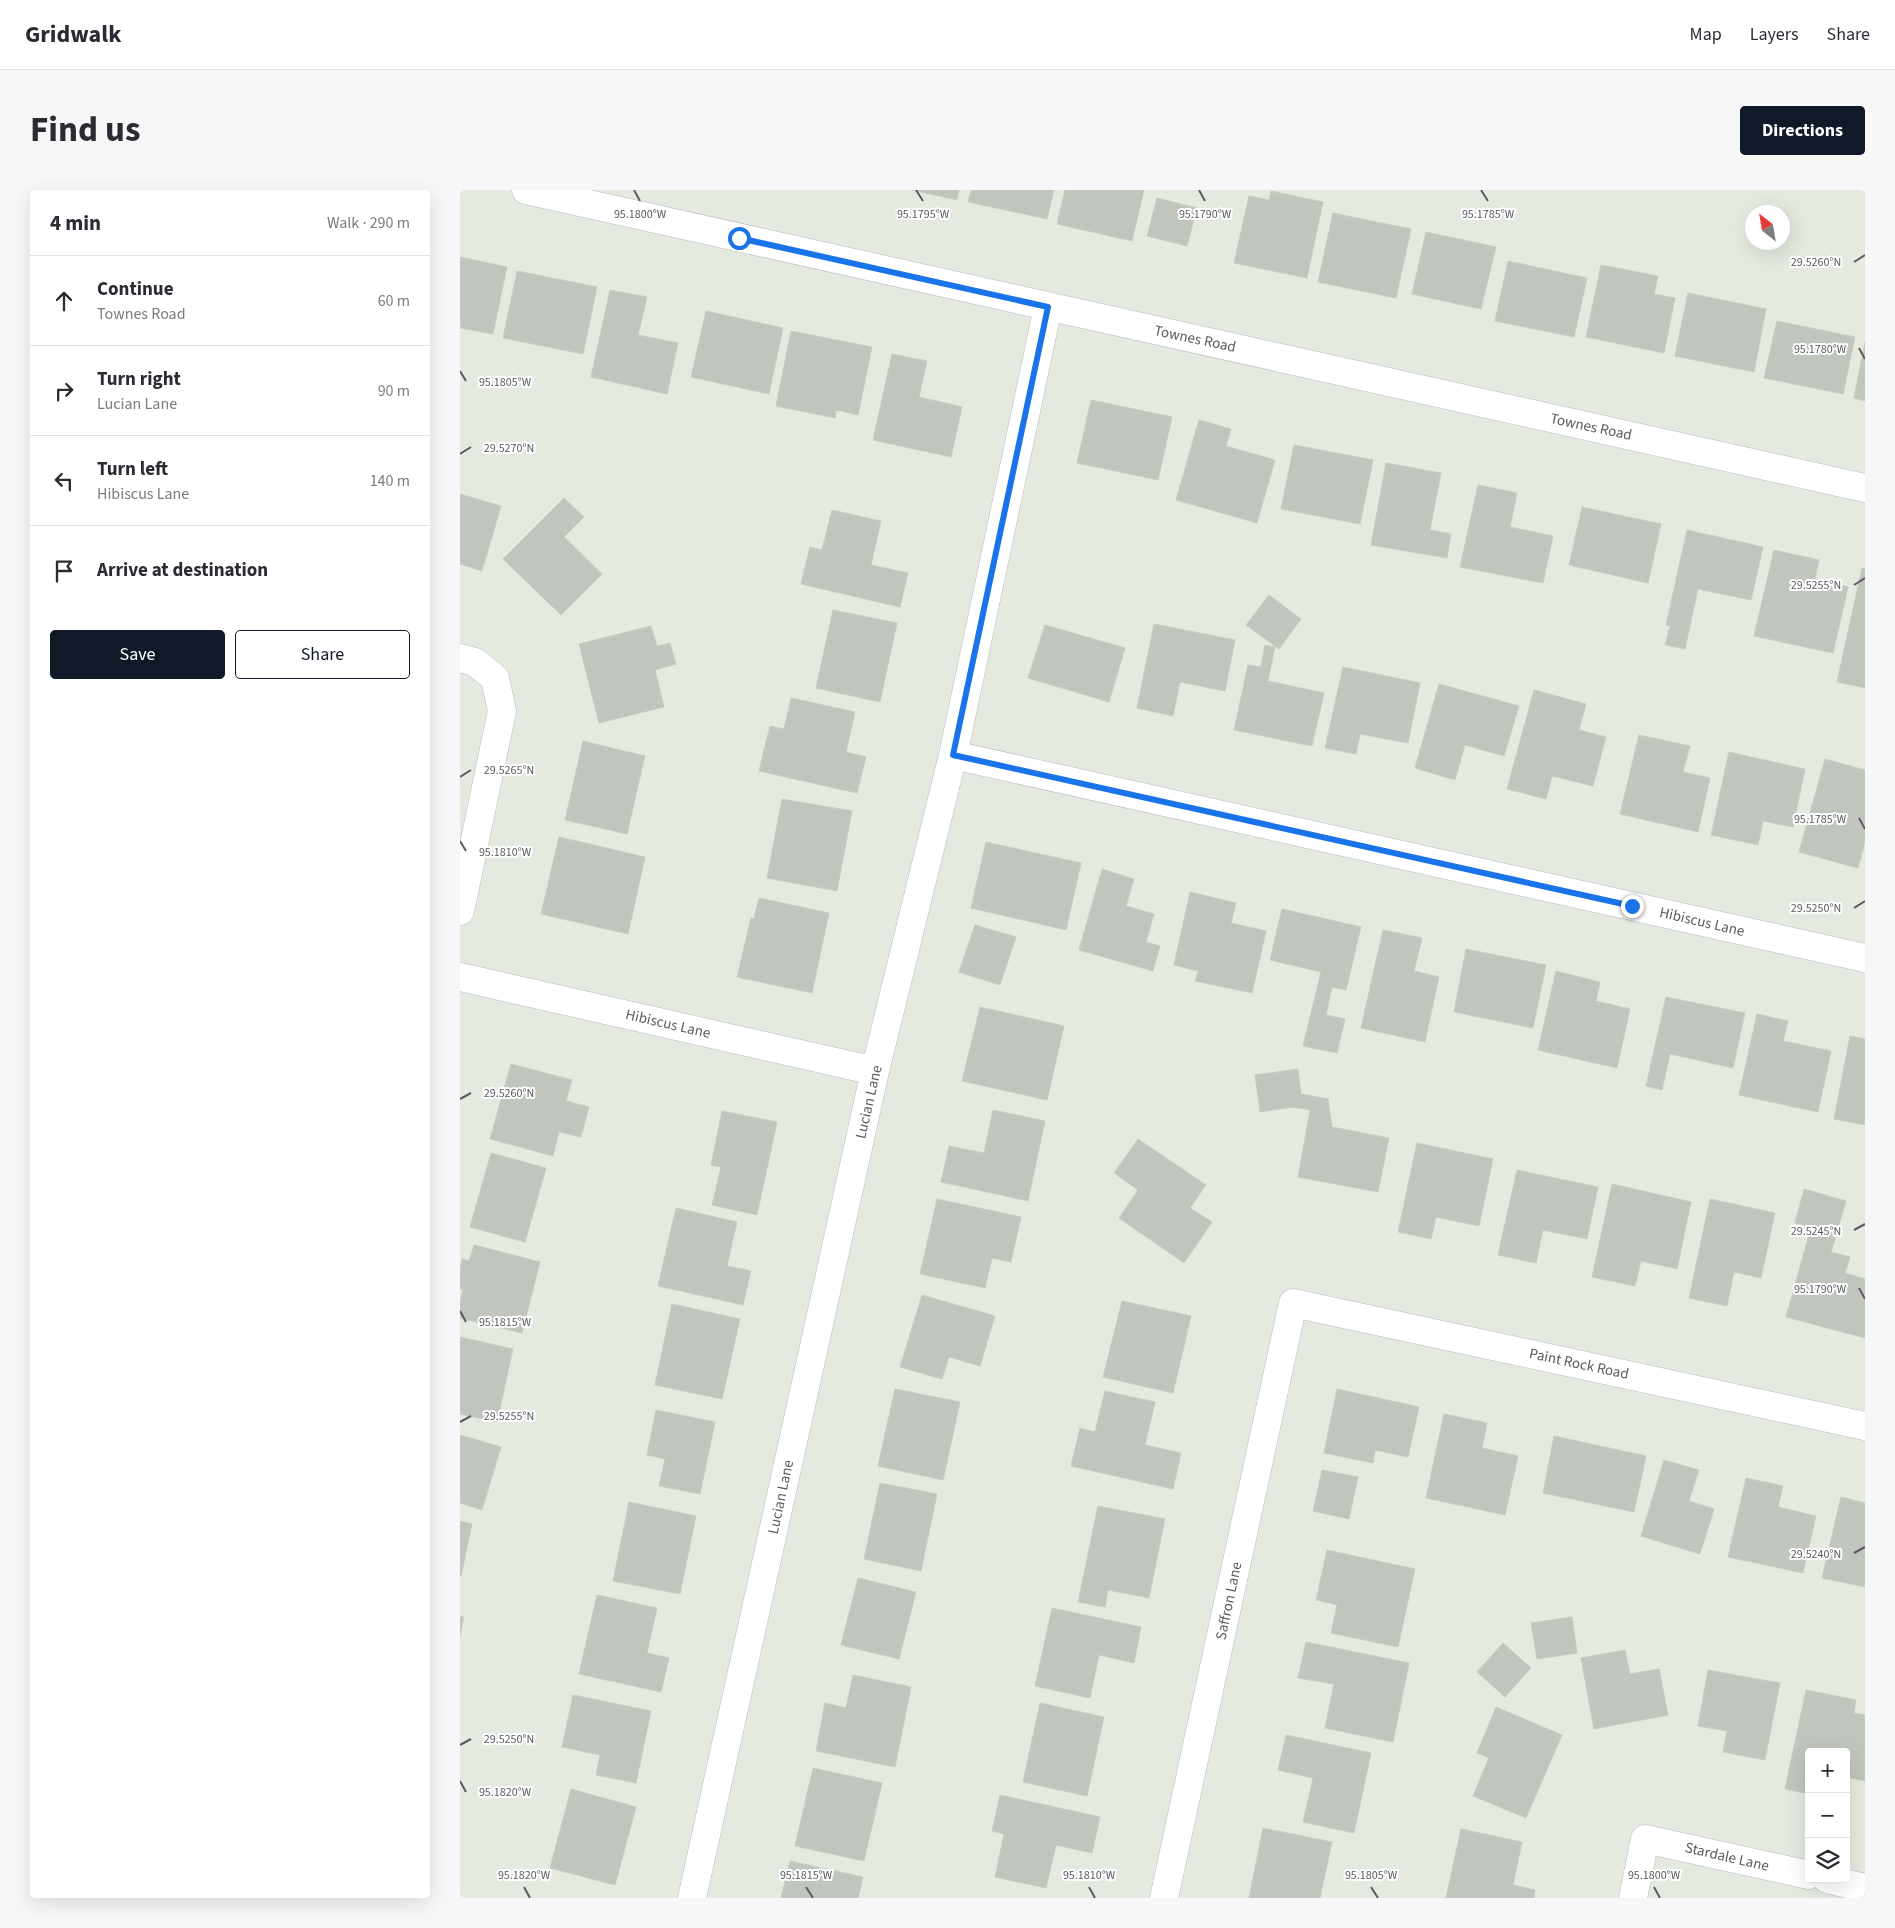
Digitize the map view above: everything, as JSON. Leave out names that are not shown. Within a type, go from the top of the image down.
[{"type":"street","name":"Townes Road","points":[[526,190],[1865,488]]},
{"type":"street","name":"Lucian Lane","points":[[692,1898],[875,1071],[953,755],[1048,307]]},
{"type":"street","points":[[460,658],[474,662],[494,678],[502,711],[460,911]]},
{"type":"street","name":"Hibiscus Lane","points":[[953,755],[1865,958]]},
{"type":"street","name":"Hibiscus Lane","points":[[460,977],[875,1071]]},
{"type":"street","name":"Paint Rock Road","points":[[1293,1303],[1865,1426]]},
{"type":"street","name":"Saffron Lane","points":[[1164,1898],[1293,1303]]},
{"type":"street","name":"Stardale Lane","points":[[1633,1898],[1645,1838],[1805,1874]]},
{"type":"street","points":[[1844,1883],[1865,1888]]},
{"type":"building","points":[[912,190],[959,190],[957,200]]},
{"type":"building","points":[[971,190],[1054,190],[1047,219],[968,202]]},
{"type":"building","points":[[1065,190],[1144,190],[1132,241],[1057,224]]},
{"type":"building","points":[[1271,191],[1323,202],[1307,278],[1234,263],[1249,196],[1269,200]]},
{"type":"building","points":[[1157,198],[1197,208],[1187,246],[1147,236]]},
{"type":"building","points":[[1333,213],[1411,229],[1396,298],[1318,282]]},
{"type":"building","points":[[1426,232],[1496,247],[1481,309],[1412,294]]},
{"type":"building","points":[[460,257],[507,267],[493,334],[460,328]]},
{"type":"building","points":[[1508,261],[1587,278],[1574,337],[1495,321]]},
{"type":"building","points":[[1601,265],[1658,276],[1654,294],[1675,298],[1664,353],[1586,337]]},
{"type":"building","points":[[517,271],[597,287],[583,354],[503,338]]},
{"type":"building","points":[[610,290],[647,297],[638,335],[678,343],[667,394],[591,377]]},
{"type":"building","points":[[1688,293],[1766,309],[1754,372],[1675,356]]},
{"type":"building","points":[[706,311],[783,328],[769,394],[691,377]]},
{"type":"building","points":[[1777,321],[1855,337],[1843,394],[1764,378]]},
{"type":"building","points":[[791,331],[872,347],[858,415],[836,410],[835,418],[776,406]]},
{"type":"building","points":[[1865,342],[1865,401],[1854,398]]},
{"type":"building","points":[[892,354],[927,361],[919,397],[962,407],[951,457],[873,440]]},
{"type":"building","points":[[1091,400],[1172,417],[1158,480],[1077,463]]},
{"type":"building","points":[[1199,420],[1231,429],[1226,446],[1275,460],[1257,523],[1176,500]]},
{"type":"building","points":[[1294,445],[1373,460],[1360,524],[1281,509]]},
{"type":"building","points":[[1386,463],[1441,473],[1430,530],[1451,534],[1447,558],[1371,545]]},
{"type":"building","points":[[1478,485],[1517,493],[1510,527],[1553,536],[1543,583],[1460,567]]},
{"type":"building","points":[[460,494],[501,506],[482,571],[460,564]]},
{"type":"building","points":[[564,498],[584,517],[564,537],[602,574],[561,615],[503,559]]},
{"type":"building","points":[[1582,507],[1661,524],[1648,583],[1569,565]]},
{"type":"building","points":[[832,510],[881,521],[871,565],[908,573],[900,607],[801,584],[810,547],[822,550]]},
{"type":"building","points":[[1687,530],[1763,547],[1751,600],[1698,589],[1685,649],[1665,645],[1670,626],[1666,625]]},
{"type":"building","points":[[1774,550],[1819,560],[1815,579],[1848,587],[1833,653],[1754,636]]},
{"type":"building","points":[[1862,568],[1865,569],[1865,688],[1837,682]]},
{"type":"building","points":[[1269,595],[1301,619],[1279,649],[1246,625]]},
{"type":"building","points":[[833,610],[897,623],[880,702],[816,688]]},
{"type":"building","points":[[1154,624],[1235,640],[1225,691],[1180,682],[1173,716],[1137,708]]},
{"type":"building","points":[[1045,625],[1125,648],[1109,702],[1028,678]]},
{"type":"building","points":[[651,626],[657,646],[670,643],[676,664],[655,670],[664,707],[599,723],[579,644]]},
{"type":"building","points":[[1265,645],[1275,647],[1268,681],[1324,693],[1312,746],[1234,730],[1248,665],[1261,667]]},
{"type":"building","points":[[1343,667],[1420,683],[1408,743],[1360,734],[1356,754],[1325,748]]},
{"type":"building","points":[[1439,684],[1519,706],[1504,756],[1465,745],[1455,780],[1415,768]]},
{"type":"building","points":[[1534,690],[1586,704],[1579,730],[1606,737],[1593,786],[1552,776],[1546,799],[1507,789]]},
{"type":"building","points":[[791,698],[855,712],[846,752],[866,757],[857,793],[759,771],[770,726],[784,729]]},
{"type":"building","points":[[1639,735],[1690,746],[1683,772],[1710,778],[1698,832],[1620,814]]},
{"type":"building","points":[[583,741],[645,756],[627,834],[565,820]]},
{"type":"building","points":[[1729,752],[1805,769],[1793,827],[1763,821],[1758,845],[1711,835]]},
{"type":"building","points":[[1825,759],[1865,770],[1865,842],[1858,868],[1799,852]]},
{"type":"building","points":[[782,799],[852,811],[837,891],[767,878]]},
{"type":"building","points":[[559,837],[645,857],[628,934],[541,914]]},
{"type":"building","points":[[986,842],[1081,863],[1066,930],[971,908]]},
{"type":"building","points":[[1102,869],[1134,879],[1126,906],[1154,914],[1146,942],[1160,946],[1153,971],[1079,950]]},
{"type":"building","points":[[1190,892],[1236,903],[1231,923],[1266,931],[1252,993],[1195,981],[1198,971],[1174,965]]},
{"type":"building","points":[[759,898],[829,913],[812,993],[737,977],[751,918],[754,919]]},
{"type":"building","points":[[1282,909],[1361,927],[1346,990],[1332,987],[1326,1015],[1345,1019],[1337,1053],[1303,1046],[1321,972],[1270,960]]},
{"type":"building","points":[[975,925],[1016,937],[1000,985],[959,972]]},
{"type":"building","points":[[1383,930],[1422,938],[1414,971],[1439,977],[1425,1042],[1361,1028]]},
{"type":"building","points":[[1466,949],[1546,965],[1533,1028],[1454,1012]]},
{"type":"building","points":[[1556,971],[1600,982],[1596,1001],[1630,1009],[1617,1068],[1538,1050]]},
{"type":"building","points":[[1666,997],[1745,1013],[1733,1068],[1670,1054],[1662,1090],[1646,1086]]},
{"type":"building","points":[[980,1007],[1064,1026],[1047,1100],[962,1081]]},
{"type":"building","points":[[1757,1014],[1788,1021],[1783,1041],[1831,1051],[1818,1112],[1739,1095]]},
{"type":"building","points":[[1850,1036],[1865,1039],[1865,1125],[1834,1119]]},
{"type":"building","points":[[511,1064],[572,1080],[566,1101],[589,1107],[581,1137],[559,1132],[553,1156],[490,1139]]},
{"type":"building","points":[[1298,1069],[1301,1094],[1328,1099],[1332,1127],[1389,1138],[1378,1192],[1298,1177],[1310,1110],[1293,1107],[1260,1112],[1255,1075]]},
{"type":"building","points":[[993,1110],[1045,1121],[1028,1201],[941,1182],[949,1146],[984,1153]]},
{"type":"building","points":[[722,1111],[777,1122],[757,1215],[712,1205],[721,1167],[711,1165]]},
{"type":"building","points":[[1138,1139],[1206,1185],[1190,1208],[1212,1222],[1184,1263],[1119,1218],[1138,1190],[1114,1173]]},
{"type":"building","points":[[1417,1143],[1493,1159],[1479,1226],[1436,1217],[1431,1239],[1398,1232]]},
{"type":"building","points":[[491,1153],[546,1168],[525,1242],[470,1227]]},
{"type":"building","points":[[1517,1170],[1598,1187],[1587,1239],[1543,1230],[1536,1263],[1498,1255]]},
{"type":"building","points":[[1612,1184],[1691,1202],[1677,1269],[1641,1261],[1635,1286],[1592,1277]]},
{"type":"building","points":[[1804,1189],[1846,1201],[1831,1252],[1850,1257],[1845,1273],[1865,1279],[1865,1338],[1786,1317],[1811,1227],[1795,1223]]},
{"type":"building","points":[[937,1199],[1021,1217],[1011,1262],[992,1258],[985,1288],[920,1274]]},
{"type":"building","points":[[1710,1199],[1775,1213],[1761,1278],[1734,1272],[1727,1306],[1689,1298]]},
{"type":"building","points":[[676,1208],[737,1222],[727,1266],[751,1271],[743,1305],[658,1286]]},
{"type":"building","points":[[474,1245],[540,1262],[522,1333],[460,1318],[460,1302],[463,1289],[460,1289],[460,1269],[462,1259],[469,1261]]},
{"type":"building","points":[[922,1295],[995,1316],[980,1366],[949,1357],[942,1379],[900,1367]]},
{"type":"building","points":[[1122,1301],[1191,1316],[1173,1393],[1103,1377]]},
{"type":"building","points":[[672,1304],[740,1319],[722,1399],[655,1385]]},
{"type":"building","points":[[460,1337],[513,1349],[497,1422],[460,1414]]},
{"type":"building","points":[[895,1389],[960,1402],[943,1480],[878,1466]]},
{"type":"building","points":[[1337,1389],[1419,1407],[1408,1457],[1375,1450],[1373,1463],[1324,1453]]},
{"type":"building","points":[[1105,1391],[1155,1402],[1145,1445],[1181,1453],[1173,1489],[1071,1466],[1080,1428],[1095,1432]]},
{"type":"building","points":[[656,1410],[715,1422],[700,1494],[659,1486],[665,1459],[647,1455]]},
{"type":"building","points":[[1444,1414],[1487,1423],[1482,1448],[1518,1456],[1505,1515],[1426,1498]]},
{"type":"building","points":[[460,1435],[501,1447],[482,1510],[460,1503]]},
{"type":"building","points":[[1554,1436],[1646,1456],[1634,1512],[1543,1493]]},
{"type":"building","points":[[1664,1460],[1699,1470],[1689,1501],[1714,1509],[1700,1554],[1641,1536]]},
{"type":"building","points":[[1322,1470],[1358,1477],[1349,1519],[1313,1511]]},
{"type":"building","points":[[1746,1478],[1783,1486],[1778,1507],[1816,1516],[1803,1573],[1728,1557]]},
{"type":"building","points":[[880,1483],[937,1494],[921,1571],[864,1559]]},
{"type":"building","points":[[1841,1497],[1865,1503],[1865,1587],[1822,1578]]},
{"type":"building","points":[[629,1502],[696,1516],[680,1594],[613,1581]]},
{"type":"building","points":[[1098,1506],[1165,1519],[1149,1598],[1108,1590],[1105,1607],[1078,1602]]},
{"type":"building","points":[[460,1521],[472,1524],[461,1576],[460,1576]]},
{"type":"building","points":[[1327,1550],[1415,1569],[1398,1647],[1331,1633],[1337,1605],[1316,1600]]},
{"type":"building","points":[[858,1578],[916,1592],[899,1659],[841,1645]]},
{"type":"building","points":[[597,1595],[657,1608],[647,1653],[669,1658],[661,1692],[579,1674]]},
{"type":"building","points":[[1052,1608],[1141,1627],[1134,1663],[1099,1655],[1090,1698],[1035,1686]]},
{"type":"building","points":[[460,1616],[464,1617],[460,1636]]},
{"type":"building","points":[[1572,1617],[1577,1653],[1537,1659],[1531,1623]]},
{"type":"building","points":[[1306,1642],[1409,1663],[1393,1742],[1325,1728],[1334,1684],[1298,1678]]},
{"type":"building","points":[[1503,1643],[1531,1668],[1505,1697],[1477,1672]]},
{"type":"building","points":[[1625,1650],[1630,1674],[1659,1669],[1668,1715],[1594,1729],[1581,1658]]},
{"type":"building","points":[[1708,1670],[1780,1683],[1765,1760],[1723,1752],[1727,1731],[1698,1726]]},
{"type":"building","points":[[853,1675],[911,1687],[895,1767],[816,1751],[825,1703],[846,1708]]},
{"type":"building","points":[[1806,1690],[1856,1700],[1854,1713],[1865,1715],[1865,1781],[1850,1778],[1850,1748],[1805,1748],[1805,1793],[1785,1789]]},
{"type":"building","points":[[573,1695],[651,1711],[636,1783],[596,1775],[600,1755],[562,1747]]},
{"type":"building","points":[[1040,1703],[1104,1717],[1087,1796],[1023,1782]]},
{"type":"building","points":[[1496,1707],[1562,1735],[1526,1818],[1473,1796],[1489,1758],[1477,1753]]},
{"type":"building","points":[[1286,1735],[1371,1753],[1354,1833],[1303,1822],[1313,1778],[1278,1770]]},
{"type":"building","points":[[813,1768],[882,1783],[864,1861],[795,1846]]},
{"type":"building","points":[[571,1789],[636,1807],[615,1885],[550,1868]]},
{"type":"building","points":[[1000,1795],[1100,1817],[1092,1853],[1056,1845],[1046,1888],[995,1877],[1004,1834],[992,1831]]},
{"type":"building","points":[[1263,1828],[1332,1842],[1320,1898],[1249,1898]]},
{"type":"building","points":[[1461,1829],[1522,1842],[1513,1885],[1535,1890],[1534,1898],[1446,1898]]},
{"type":"building","points":[[790,1861],[863,1877],[858,1898],[781,1898]]},
{"type":"route","points":[[739,238],[1048,307],[953,755],[1632,906]]}]
